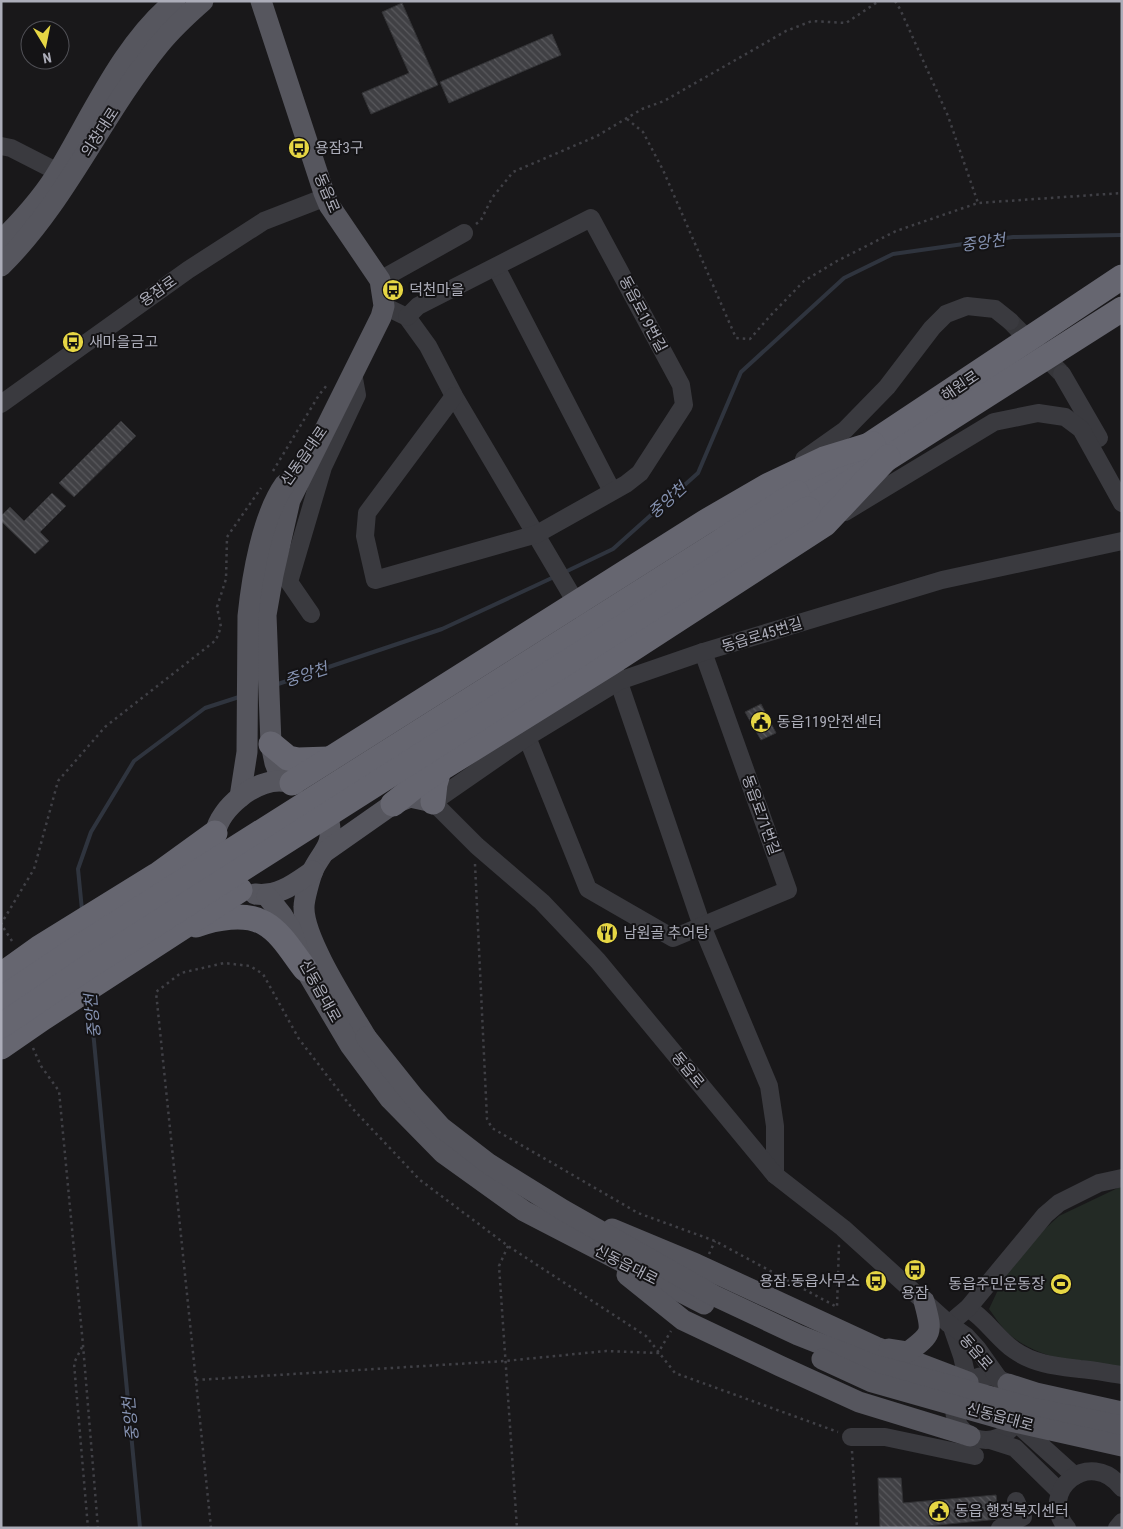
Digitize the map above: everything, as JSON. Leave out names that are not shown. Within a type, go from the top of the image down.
[{"type":"highway","name":"해원로","points":[[810,509],[881,451],[1088,299],[1122,277]]},
{"type":"highway","name":"해원로","points":[[881,451],[1122,309]]},
{"type":"highway","points":[[287,782],[329,759],[573,598],[767,486],[824,459],[881,451]]},
{"type":"highway","points":[[393,804],[426,793],[439,770],[615,672],[881,451]]},
{"type":"highway","points":[[1,999],[76,948],[810,509]]},
{"type":"highway","points":[[1,1026],[82,971],[810,509]]},
{"type":"highway","points":[[272,744],[288,758],[298,760],[329,759]]},
{"type":"highway","points":[[1,974],[39,948],[157,875],[215,833]]},
{"type":"highway","points":[[1,1047],[165,937],[240,890]]},
{"type":"highway","points":[[165,937],[208,920],[238,916],[263,922],[281,937],[305,969]]},
{"type":"main road","name":"의창대로","points":[[1,241],[20,222],[58,172],[112,76],[163,11],[175,1]]},
{"type":"main road","name":"의창대로","points":[[1,266],[35,228],[127,89],[159,45],[202,1]]},
{"type":"main road","name":"동읍로","points":[[261,1],[329,205],[380,280],[384,306],[382,318],[328,422]]},
{"type":"main road","name":"신동읍대로","points":[[287,782],[275,763],[257,616],[250,595],[262,535],[280,491],[328,422]]},
{"type":"main road","name":"신동읍대로","points":[[240,797],[247,752],[257,616]]},
{"type":"main road","points":[[287,782],[308,787],[326,807],[332,835],[326,851],[313,871],[282,890],[267,896],[250,894],[240,890],[220,873],[214,851],[215,833],[228,809],[240,797],[252,789],[266,784],[287,782]]},
{"type":"main road","points":[[326,807],[343,805],[410,783],[426,793]]},
{"type":"main road","points":[[326,851],[393,804]]},
{"type":"main road","name":"신동읍대로","points":[[313,871],[304,907],[309,933],[336,986],[366,1037],[413,1096],[441,1127],[489,1164],[563,1210],[713,1294],[798,1335],[874,1365],[1032,1408],[1122,1426]]},
{"type":"main road","name":"신동읍대로","points":[[267,896],[282,914],[291,930],[305,969],[350,1045],[390,1099],[443,1153],[524,1211],[704,1304],[872,1382],[1006,1420],[1122,1446]]},
{"type":"main road","points":[[563,1210],[696,1264],[876,1347],[968,1382]]},
{"type":"main road","points":[[593,1248],[683,1320],[859,1402],[970,1436]]},
{"type":"main road","points":[[876,1347],[908,1352],[927,1338],[931,1326],[924,1302]]},
{"type":"main road","points":[[1003,1382],[1036,1393],[1122,1412]]},
{"type":"street","points":[[1,146],[11,148],[58,172]]},
{"type":"street","name":"용잠로","points":[[1,404],[188,270],[264,220],[326,197]]},
{"type":"street","name":"동읍로19번길","points":[[407,317],[418,306],[591,218],[681,385],[684,405],[640,473],[626,484],[539,538],[375,580],[365,536],[367,513],[454,396]]},
{"type":"street","points":[[380,280],[464,233]]},
{"type":"street","points":[[496,267],[612,491]]},
{"type":"street","points":[[384,306],[407,317],[428,346],[454,396],[539,538],[615,672],[702,926],[769,1086],[775,1126],[775,1175]]},
{"type":"street","points":[[767,486],[845,430],[887,387],[932,328],[946,314],[967,306],[995,309],[1010,321]]},
{"type":"street","points":[[311,614],[289,582],[324,467],[357,395],[354,373]]},
{"type":"street","points":[[1062,374],[1122,480]]},
{"type":"street","points":[[810,509],[994,422],[1038,413],[1064,418],[1082,429],[1122,503]]},
{"type":"street","name":"동읍로45번길","points":[[426,793],[527,738],[615,672],[703,652],[942,580],[1122,541]]},
{"type":"street","name":"동읍로71번길","points":[[527,738],[588,889],[673,938],[788,890],[703,652]]},
{"type":"street","name":"동읍로","points":[[426,793],[477,846],[542,902],[598,961],[775,1175],[843,1228],[950,1325],[966,1336],[1003,1382]]},
{"type":"street","points":[[950,1325],[968,1308],[1044,1215],[1059,1203],[1099,1184],[1122,1178]]},
{"type":"street","points":[[968,1308],[978,1314],[1013,1349],[1030,1360],[1047,1365],[1122,1375]]},
{"type":"street","name":"동읍로","points":[[950,1325],[962,1356],[968,1382]]},
{"type":"street","points":[[988,1376],[1003,1382],[1014,1392],[1018,1402],[1015,1422],[1009,1431],[1000,1437],[980,1440],[970,1436],[956,1420],[954,1409],[960,1389],[978,1377],[988,1376]]},
{"type":"street","points":[[905,1441],[910,1417]]},
{"type":"street","points":[[1015,1422],[1075,1476]]},
{"type":"street","points":[[851,1437],[885,1437],[976,1456]]},
{"type":"street","points":[[990,1440],[1015,1448],[1060,1492]]},
{"type":"street","points":[[1059,1523],[1058,1503],[1060,1492],[1066,1482],[1075,1476],[1085,1472],[1096,1471],[1107,1474],[1116,1480],[1122,1488]]},
{"type":"street","points":[[1000,1528],[1024,1517],[1016,1501]]},
{"type":"street","points":[[1117,1528],[1122,1523]]},
{"type":"path","points":[[464,233],[481,220],[492,198],[513,172],[597,136],[642,109],[664,101],[786,31],[812,21],[846,23],[879,1]]},
{"type":"path","points":[[895,1],[948,116],[978,202]]},
{"type":"path","points":[[627,119],[643,132],[663,170],[736,338],[750,339],[804,281],[896,230],[978,202],[1122,193]]},
{"type":"path","points":[[12,941],[1,924],[34,869],[58,781],[105,727],[216,640]]},
{"type":"path","points":[[477,846],[475,863],[487,1119],[492,1128],[638,1213],[716,1242],[837,1307],[839,1242],[843,1228]]},
{"type":"path","points":[[211,1528],[156,992],[181,973],[224,963],[250,966],[263,974],[299,1039],[352,1108],[420,1180],[508,1246],[646,1336],[658,1354],[675,1372],[851,1437],[858,1528]]},
{"type":"path","points":[[32,1046],[41,1066],[59,1091],[98,1528]]},
{"type":"path","points":[[508,1246],[498,1266],[518,1528]]},
{"type":"path","points":[[658,1354],[672,1328]]},
{"type":"path","points":[[83,1345],[74,1363],[88,1528]]},
{"type":"path","points":[[196,1380],[505,1361],[606,1350],[658,1354]]},
{"type":"shaded area","name":"동읍주민운동장","points":[[1122,1186],[1122,1370],[1047,1355],[1021,1343],[1006,1331],[989,1309],[1013,1258],[1059,1216]]},
{"type":"building","points":[[402,3],[438,85],[371,114],[362,93],[409,73],[382,12]]},
{"type":"building","points":[[552,34],[561,55],[449,103],[440,82]]},
{"type":"building","points":[[121,421],[136,436],[74,497],[59,483]]},
{"type":"building","points":[[52,493],[66,506],[40,532],[49,541],[35,554],[1,521],[1,516],[10,507],[24,521]]},
{"type":"building","name":"동읍119안전센터","points":[[761,704],[776,733],[761,740],[745,712]]},
{"type":"building","name":"동읍 행정복지센터","points":[[878,1478],[901,1478],[903,1503],[996,1495],[999,1519],[907,1528],[880,1528]]},
{"type":"waterway","name":"중앙천","points":[[563,573],[613,549],[698,473],[741,372],[844,278],[893,254],[1013,237],[1122,235]]},
{"type":"waterway","name":"중앙천","points":[[275,685],[442,629],[554,577]]},
{"type":"waterway","name":"중앙천","points":[[82,910],[78,869],[91,832],[134,761],[205,708],[239,697]]},
{"type":"waterway","name":"중앙천","points":[[90,999],[140,1528]]},
{"type":"tunnel","points":[[1010,321],[1062,374]]},
{"type":"place","name":"용잠3구","points":[[299,148]]},
{"type":"place","name":"덕천마을","points":[[393,290]]},
{"type":"place","name":"새마을금고","points":[[73,342]]},
{"type":"place","name":"동읍119안전센터","points":[[761,722]]},
{"type":"place","name":"남원골 추어탕","points":[[607,933]]},
{"type":"place","name":"용잠","points":[[915,1270]]},
{"type":"place","name":"용잠.동읍사무소","points":[[876,1281]]},
{"type":"place","name":"동읍주민운동장","points":[[1061,1284]]},
{"type":"place","name":"동읍 행정복지센터","points":[[939,1511]]}]
